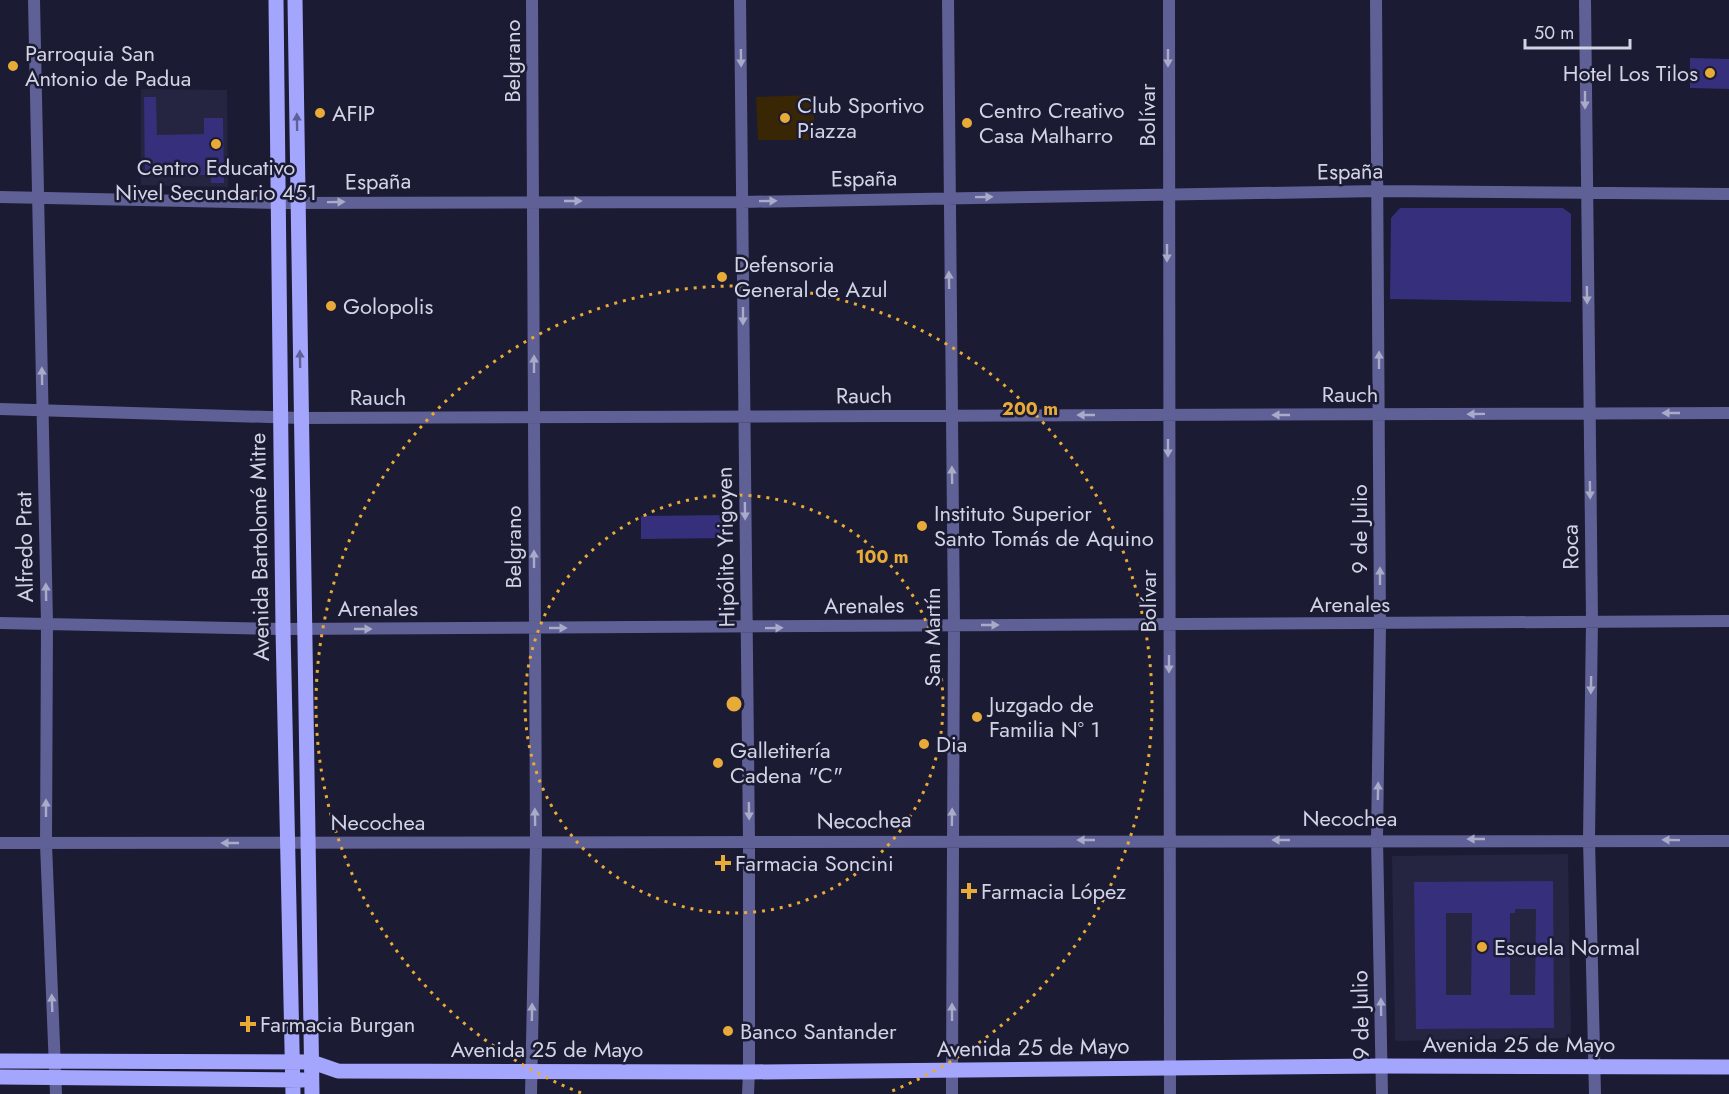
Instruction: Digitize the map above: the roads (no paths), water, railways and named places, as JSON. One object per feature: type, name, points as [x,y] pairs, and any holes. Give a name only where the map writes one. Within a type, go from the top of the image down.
[{"type":"main road","name":"Avenida Bartolomé Mitre","points":[[276,0],[283,629],[293,1087]]},
{"type":"main road","name":"Avenida Bartolomé Mitre","points":[[295,0],[311,1087]]},
{"type":"main road","name":"Avenida 25 de Mayo","points":[[0,1061],[312,1062],[338,1071],[749,1072],[1382,1066],[1729,1067]]},
{"type":"main road","name":"Avenida 25 de Mayo","points":[[0,1077],[311,1087],[338,1071]]},
{"type":"street","name":"Alfredo Prat","points":[[34,0],[46,623],[46,844],[56,1094]]},
{"type":"street","name":"Belgrano","points":[[531,1094],[536,842],[533,628],[532,0]]},
{"type":"street","name":"Hipólito Yrigoyen","points":[[740,0],[749,843],[748,1094]]},
{"type":"street","name":"San Martín","points":[[948,0],[948,197],[954,625],[952,1094]]},
{"type":"street","name":"Bolívar","points":[[1169,0],[1167,195],[1170,1094]]},
{"type":"street","name":"9 de Julio","points":[[1376,0],[1380,625],[1377,839],[1382,1094]]},
{"type":"street","name":"Roca","points":[[1585,0],[1592,620],[1589,839],[1595,1094]]},
{"type":"street","name":"España","points":[[0,197],[298,203],[533,200],[742,202],[1379,191],[1729,194]]},
{"type":"street","name":"Rauch","points":[[0,409],[280,418],[1729,413]]},
{"type":"street","name":"Arenales","points":[[0,623],[304,629],[1380,625],[1592,620],[1729,621]]},
{"type":"street","name":"Necochea","points":[[0,843],[749,843],[1377,839],[1729,841]]},
{"type":"place","name":"Parroquia San Antonio de Padua","points":[[13,66]]},
{"type":"place","name":"Hotel Los Tilos","points":[[1710,73]]},
{"type":"place","name":"AFIP","points":[[320,113]]},
{"type":"place","name":"Club Sportivo Piazza","points":[[785,118]]},
{"type":"place","name":"Centro Creativo Casa Malharro","points":[[967,123]]},
{"type":"place","name":"Centro Educativo Nivel Secundario 451","points":[[216,144]]},
{"type":"place","name":"Defensoria General de Azul","points":[[722,277]]},
{"type":"place","name":"Golopolis","points":[[331,306]]},
{"type":"place","name":"Instituto Superior Santo Tomás de Aquino","points":[[922,526]]},
{"type":"place","name":"Juzgado de Familia N° 1","points":[[977,717]]},
{"type":"place","name":"Dia","points":[[924,744]]},
{"type":"place","name":"Galletitería Cadena \"C\"","points":[[718,763]]},
{"type":"place","name":"Farmacia Soncini","points":[[723,863]]},
{"type":"place","name":"Farmacia López","points":[[969,891]]},
{"type":"place","name":"Escuela Normal","points":[[1482,947]]},
{"type":"place","name":"Farmacia Burgan","points":[[248,1024]]},
{"type":"place","name":"Banco Santander","points":[[728,1031]]}]
